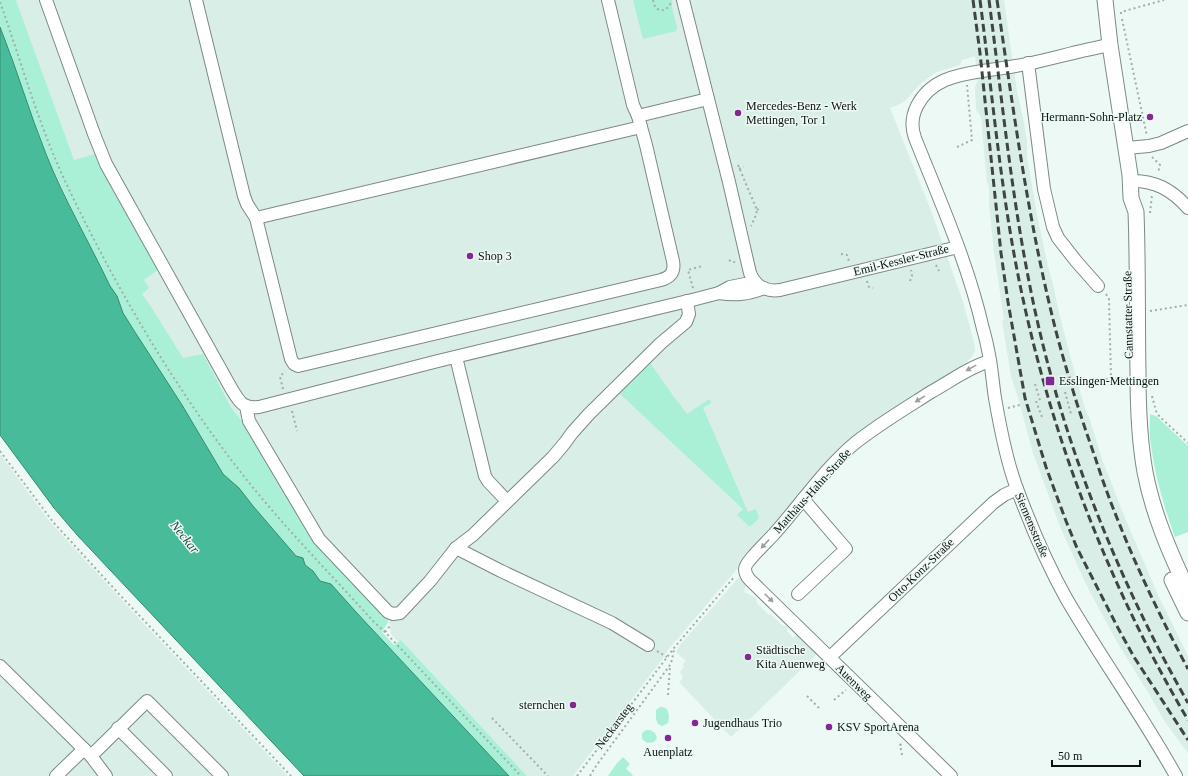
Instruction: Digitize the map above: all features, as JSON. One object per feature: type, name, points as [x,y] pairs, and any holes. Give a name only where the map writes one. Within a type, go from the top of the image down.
[{"type":"main road","name":"Cannstatter Straße","points":[[1105,0],[1110,45],[1126,148],[1131,198],[1136,214],[1138,378],[1142,456],[1154,511],[1183,583],[1188,613]]},
{"type":"main road","name":"Cannstatter Straße","points":[[1131,198],[1126,214],[1130,434],[1134,465],[1139,492],[1153,536],[1183,583]]},
{"type":"street","points":[[46,0],[106,164],[231,388],[240,402],[246,406],[249,421],[319,539],[388,612],[394,614],[400,613],[430,581],[456,548],[473,535],[553,457],[572,433],[622,381],[661,343],[686,322],[691,300]]},
{"type":"street","points":[[196,0],[244,196],[256,218],[291,359],[296,366],[661,280],[672,274],[673,261],[608,0]]},
{"type":"street","points":[[677,0],[708,99],[731,188],[750,273],[760,285]]},
{"type":"street","name":"Emil-Kessler-Straße","points":[[246,406],[252,408],[259,407],[719,293],[730,287],[760,285],[770,290],[780,290],[958,247],[915,138],[912,124],[918,105],[929,90],[944,80],[954,76],[1028,63],[1110,45]]},
{"type":"street","points":[[1028,63],[1044,189],[1053,227],[1056,234],[1072,256],[1098,286]]},
{"type":"street","points":[[256,218],[639,122],[708,99]]},
{"type":"street","points":[[1126,148],[1148,146],[1188,131]]},
{"type":"street","points":[[1130,181],[1146,181],[1155,184],[1173,193],[1188,208]]},
{"type":"street","name":"Siemensstraße","points":[[958,247],[977,306],[990,361],[1000,424],[1017,489],[1044,554],[1066,596],[1093,642],[1159,745],[1176,776]]},
{"type":"street","points":[[456,357],[485,476],[507,501]]},
{"type":"street","name":"Matthäus-Hahn-Straße","points":[[745,569],[748,562],[774,534],[832,465],[864,436],[973,367],[990,361]]},
{"type":"street","name":"Otto-Konz-Straße","points":[[830,657],[993,503],[1004,494],[1017,489]]},
{"type":"street","points":[[798,594],[846,549],[803,499]]},
{"type":"street","points":[[456,548],[501,571],[612,623],[648,645]]},
{"type":"street","name":"Auenweg","points":[[745,569],[746,575],[750,580],[951,776]]},
{"type":"street","points":[[0,666],[87,752],[106,776]]},
{"type":"street","points":[[56,776],[118,728],[147,701],[222,776]]},
{"type":"street","points":[[118,728],[166,776]]},
{"type":"path","points":[[653,0],[655,7],[664,10],[677,0]]},
{"type":"path","points":[[1155,184],[1160,165],[1151,156],[1148,146],[1120,12],[1164,0]]},
{"type":"path","points":[[0,2],[42,126],[65,181],[128,302],[187,398],[239,469],[287,526],[373,620],[521,776]]},
{"type":"path","points":[[957,147],[972,140],[966,74]]},
{"type":"path","points":[[737,164],[757,210],[749,229]]},
{"type":"path","points":[[739,169],[744,167]]},
{"type":"path","points":[[757,210],[761,207]]},
{"type":"path","points":[[691,300],[688,270],[702,266]]},
{"type":"path","points":[[1098,286],[1109,299],[1111,378]]},
{"type":"path","points":[[1151,311],[1188,305]]},
{"type":"path","points":[[1101,381],[1111,378],[1129,378]]},
{"type":"path","points":[[1035,384],[1040,400]]},
{"type":"path","points":[[1065,392],[1071,414]]},
{"type":"path","points":[[1152,393],[1158,414],[1188,443]]},
{"type":"path","points":[[1036,401],[1042,418]]},
{"type":"path","points":[[1008,408],[1020,405]]},
{"type":"path","points":[[0,451],[53,522],[291,776]]},
{"type":"path","points":[[577,776],[674,648],[735,576],[745,569]]},
{"type":"path","points":[[668,695],[670,665],[674,648]]},
{"type":"path","name":"Neckarsteg","points":[[590,776],[670,665]]},
{"type":"path","points":[[834,700],[842,694]]},
{"type":"path","points":[[807,696],[819,708]]},
{"type":"path","points":[[492,718],[548,776]]},
{"type":"shaded area","points":[[0,0],[16,0],[74,160],[95,154],[105,176],[158,270],[144,280],[149,288],[142,294],[183,358],[203,354],[232,409],[248,428],[346,573],[388,619],[388,622],[382,632],[394,645],[401,640],[527,776],[509,776],[331,584],[320,581],[313,571],[305,565],[304,559],[296,556],[239,488],[223,474],[182,405],[123,313],[117,296],[110,286],[75,216],[47,156],[31,117],[11,54],[0,27]]},
{"type":"shaded area","points":[[16,0],[1004,0],[1017,91],[1027,141],[1027,157],[1038,220],[1059,313],[1074,370],[1102,459],[1127,523],[1159,597],[1188,656],[1188,753],[1165,722],[1117,642],[1084,580],[1061,529],[1033,453],[1011,376],[1002,321],[1004,319],[994,252],[989,204],[989,187],[987,182],[981,117],[976,110],[975,87],[978,79],[975,56],[962,60],[960,65],[937,72],[920,84],[906,100],[890,108],[932,213],[963,302],[974,342],[975,351],[972,357],[947,375],[947,377],[921,394],[788,509],[667,651],[573,776],[527,776],[401,640],[398,642],[391,634],[389,620],[346,573],[248,428],[232,409],[203,355],[183,359],[142,294],[144,280],[158,270],[105,176],[95,155],[74,161]]},
{"type":"shaded area","points":[[633,0],[672,0],[672,8],[677,27],[676,31],[643,39]]},
{"type":"shaded area","points":[[648,360],[687,414],[710,400],[711,403],[703,408],[748,512],[756,509],[759,518],[751,526],[749,526],[737,515],[743,509],[618,392]]},
{"type":"shaded area","points":[[1150,414],[1156,416],[1188,446],[1188,532],[1175,537],[1157,480],[1150,437]]},
{"type":"shaded area","points":[[0,454],[50,522],[288,776],[0,776]]},
{"type":"shaded area","name":"Städtische Kita Auenweg","points":[[740,578],[746,583],[744,592],[756,598],[757,603],[769,615],[770,614],[782,625],[788,627],[787,631],[793,638],[797,634],[817,654],[731,737],[679,682],[683,678],[680,672],[684,667],[682,665],[686,661],[676,652],[680,645],[737,579]]},
{"type":"shaded area","points":[[660,707],[665,708],[669,715],[668,723],[662,726],[658,724],[656,719],[656,710]]},
{"type":"shaded area","points":[[646,730],[650,730],[655,733],[657,738],[654,742],[647,743],[642,739],[642,733]]},
{"type":"shaded area","points":[[623,757],[630,764],[626,769],[633,776],[608,776],[617,763]]},
{"type":"water","name":"Neckar","points":[[0,27],[53,171],[110,286],[117,296],[123,313],[182,405],[223,474],[239,488],[296,556],[303,558],[305,565],[313,571],[320,581],[331,584],[509,776],[304,776],[78,536],[54,508],[0,435]]},
{"type":"railway","points":[[973,0],[1001,253],[1025,398],[1046,467],[1077,548],[1134,657],[1188,740]]},
{"type":"railway","points":[[980,0],[1006,207],[1018,275],[1046,391],[1084,505],[1107,560],[1132,615],[1188,720]]},
{"type":"railway","points":[[989,0],[1021,238],[1039,328],[1053,384],[1070,439],[1111,548],[1160,652],[1188,703]]},
{"type":"railway","points":[[997,0],[1030,213],[1062,354],[1103,482],[1116,515],[1152,597],[1188,669]]},
{"type":"place","name":"Mercedes-Benz - Werk Mettingen, Tor 1","points":[[738,113]]},
{"type":"place","name":"Hermann-Sohn-Platz","points":[[1150,117]]},
{"type":"place","name":"Shop 3","points":[[470,256]]},
{"type":"place","name":"Esslingen-Mettingen","points":[[1050,381]]},
{"type":"place","name":"Städtische Kita Auenweg","points":[[748,657]]},
{"type":"place","name":"sternchen","points":[[573,705]]},
{"type":"place","name":"Jugendhaus Trio","points":[[695,723]]},
{"type":"place","name":"KSV SportArena","points":[[829,727]]},
{"type":"place","name":"Auenplatz","points":[[668,738]]}]
